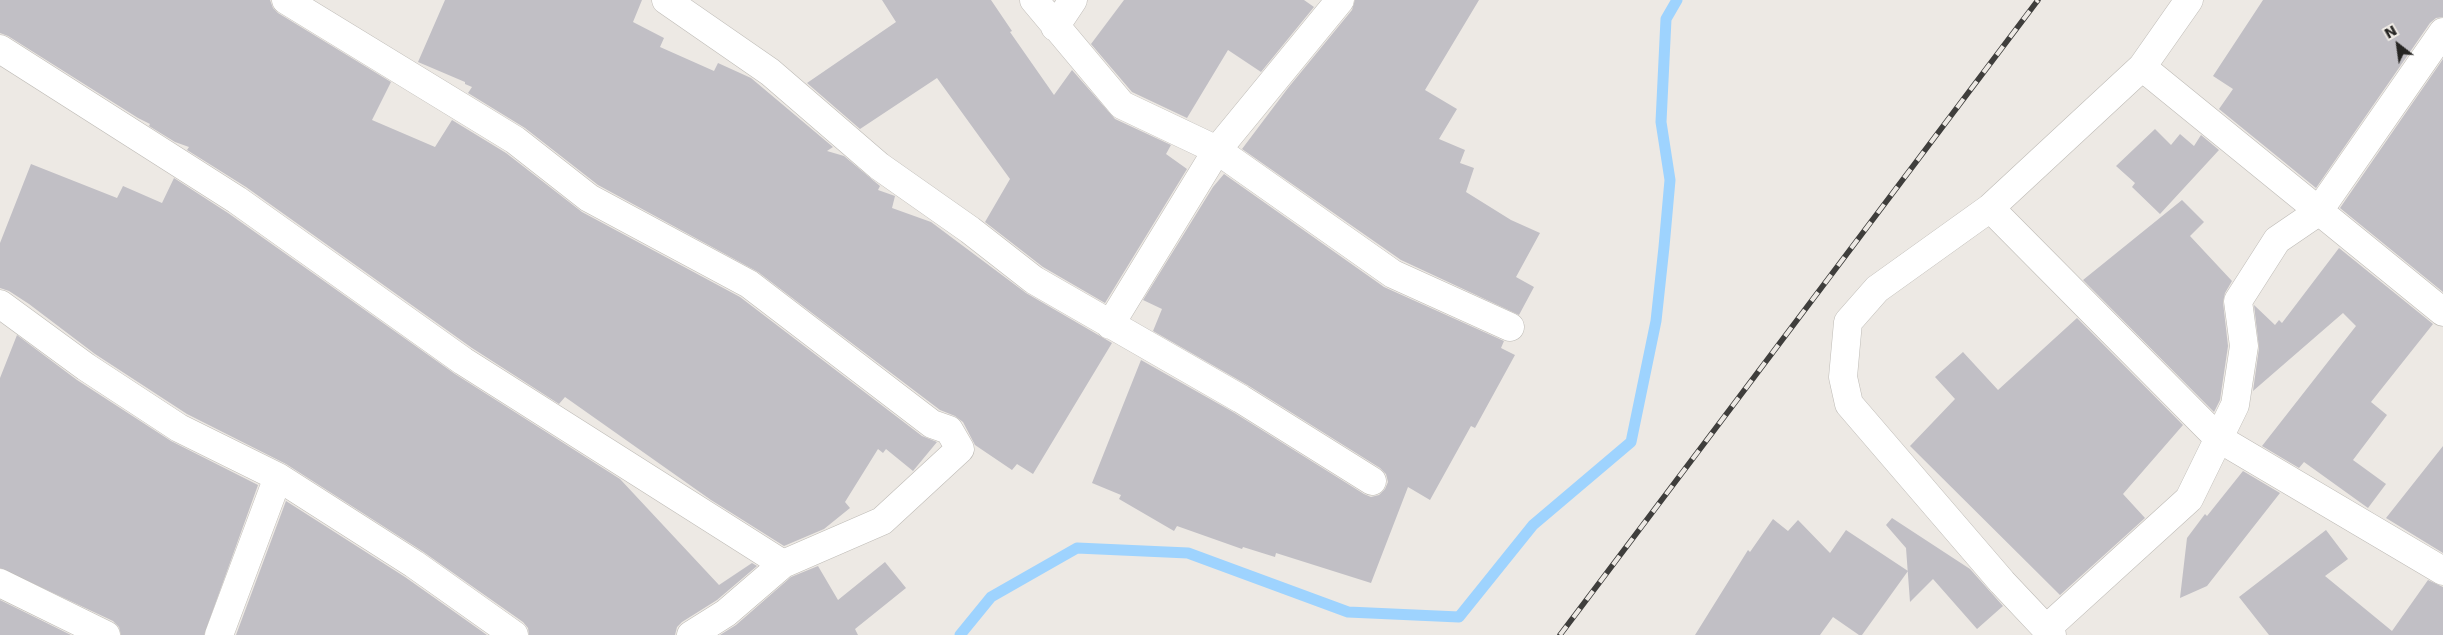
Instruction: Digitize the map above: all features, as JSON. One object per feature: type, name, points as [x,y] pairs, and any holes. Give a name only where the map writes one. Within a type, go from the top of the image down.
[{"type":"street","points":[[286,0],[515,140],[589,198],[749,284],[932,424],[949,430],[960,449],[882,521],[782,564],[726,613],[691,635]]},
{"type":"street","points":[[1034,0],[1122,106],[1217,150],[1393,274],[1510,327]]},
{"type":"street","points":[[1055,27],[1073,0]]},
{"type":"street","points":[[1110,325],[1217,150],[1340,0]]},
{"type":"street","points":[[2189,0],[2142,67],[1990,208],[1876,289],[1848,322],[1843,377],[1849,404],[2002,582],[2049,632],[2188,499],[2236,405],[2244,346],[2238,301],[2277,240],[2318,212],[2443,32]]},
{"type":"street","points":[[680,4],[770,72],[879,166],[970,230],[1034,280],[1241,399],[1372,481]]},
{"type":"street","points":[[0,49],[236,200],[463,362],[782,564]]},
{"type":"street","points":[[2142,67],[2443,312]]},
{"type":"street","points":[[1990,208],[2218,438],[2443,570]]},
{"type":"street","points":[[0,304],[86,367],[179,428],[278,477],[414,564],[514,635]]},
{"type":"street","points":[[219,635],[278,477]]},
{"type":"street","points":[[0,582],[106,635]]},
{"type":"building","points":[[0,0],[270,0],[273,8],[278,13],[391,82],[372,120],[435,147],[452,120],[506,153],[582,212],[740,297],[922,436],[937,442],[913,471],[886,449],[883,453],[878,449],[845,502],[850,508],[824,529],[784,546],[711,500],[565,397],[559,404],[472,348],[246,187],[187,150],[189,147],[175,142],[149,126],[150,124],[8,36],[0,33]]},
{"type":"building","points":[[445,0],[642,0],[633,22],[664,38],[660,47],[714,71],[718,63],[751,78],[833,147],[827,151],[844,156],[880,186],[878,190],[895,196],[892,208],[931,222],[1026,293],[1112,343],[1033,474],[1017,464],[1012,470],[975,445],[963,422],[955,416],[940,410],[758,272],[598,185],[525,128],[468,93],[472,87],[465,84],[465,82],[418,62]]},
{"type":"building","points":[[882,0],[991,0],[1012,31],[1010,32],[1054,95],[1072,70],[1115,119],[1171,145],[1166,154],[1187,169],[1105,303],[1043,267],[985,222],[1010,179],[937,78],[860,129],[807,83],[896,22]]},
{"type":"building","points":[[1124,0],[1304,0],[1314,7],[1261,72],[1228,50],[1187,118],[1132,92],[1091,44]]},
{"type":"building","points":[[1355,0],[1479,0],[1425,90],[1457,109],[1439,139],[1465,150],[1460,163],[1474,168],[1466,192],[1511,220],[1540,233],[1516,277],[1534,287],[1519,315],[1401,260],[1242,149],[1288,88],[1352,10]]},
{"type":"building","points":[[2263,0],[2443,0],[2443,17],[2436,18],[2430,23],[2316,188],[2219,109],[2233,89],[2213,76]]},
{"type":"building","points":[[2443,59],[2443,292],[2340,208]]},
{"type":"building","points":[[2155,129],[2171,145],[2180,134],[2194,146],[2201,135],[2219,150],[2160,214],[2132,187],[2135,183],[2116,166]]},
{"type":"building","points":[[31,164],[117,198],[123,186],[162,203],[174,178],[228,213],[455,374],[620,479],[719,585],[752,563],[757,566],[717,600],[682,622],[677,627],[675,635],[529,635],[528,628],[523,622],[422,551],[286,464],[187,414],[95,354],[29,304],[9,291],[0,288],[0,243]]},
{"type":"building","points":[[1224,174],[1384,287],[1504,341],[1501,348],[1515,355],[1475,428],[1471,426],[1430,500],[1408,487],[1371,583],[1276,553],[1275,557],[1243,547],[1242,549],[1177,526],[1174,531],[1119,499],[1121,495],[1092,483],[1141,360],[1233,412],[1364,494],[1371,497],[1379,495],[1385,489],[1388,482],[1386,474],[1380,468],[1249,386],[1153,331],[1162,309],[1143,300],[1213,187]]},
{"type":"building","points":[[2182,200],[2204,222],[2190,236],[2232,281],[2225,293],[2223,302],[2228,346],[2220,400],[2214,412],[2083,280]]},
{"type":"building","points":[[2339,248],[2433,324],[2371,402],[2387,415],[2353,460],[2386,484],[2368,508],[2304,462],[2299,468],[2262,446],[2356,326],[2343,313],[2253,391],[2259,348],[2254,305],[2275,325],[2279,320],[2282,323]]},
{"type":"building","points":[[2077,318],[2183,425],[2123,494],[2145,518],[2060,595],[1910,446],[1955,399],[1935,377],[1963,352],[1998,390]]},
{"type":"building","points":[[17,335],[77,380],[171,441],[258,485],[204,635],[121,635],[119,627],[113,621],[0,568],[0,378]]},
{"type":"building","points":[[2443,446],[2443,553],[2386,518]]},
{"type":"building","points":[[2243,471],[2280,493],[2207,586],[2180,598],[2187,538],[2205,514],[2207,516]]},
{"type":"building","points":[[286,501],[405,577],[487,635],[236,635]]},
{"type":"building","points":[[1892,518],[1970,569],[2003,606],[1977,629],[1933,579],[1910,602],[1906,548],[1886,525]]},
{"type":"building","points":[[1773,519],[1788,531],[1798,520],[1830,553],[1846,530],[1908,571],[1862,635],[1859,635],[1833,617],[1820,635],[1695,635],[1748,550],[1750,552]]},
{"type":"building","points":[[2326,530],[2348,559],[2325,576],[2392,631],[2428,580],[2443,587],[2443,635],[2269,635],[2239,597]]},
{"type":"building","points":[[885,562],[906,588],[855,629],[858,635],[720,635],[736,625],[791,577],[818,566],[838,600]]},
{"type":"building","points":[[0,600],[71,635],[0,635]]},
{"type":"waterway","points":[[960,635],[991,597],[1077,548],[1188,553],[1348,612],[1459,617],[1533,525],[1631,442],[1656,321],[1664,247],[1670,180],[1661,122],[1666,19],[1677,0]]},
{"type":"railway","points":[[1560,635],[2038,0]]}]
